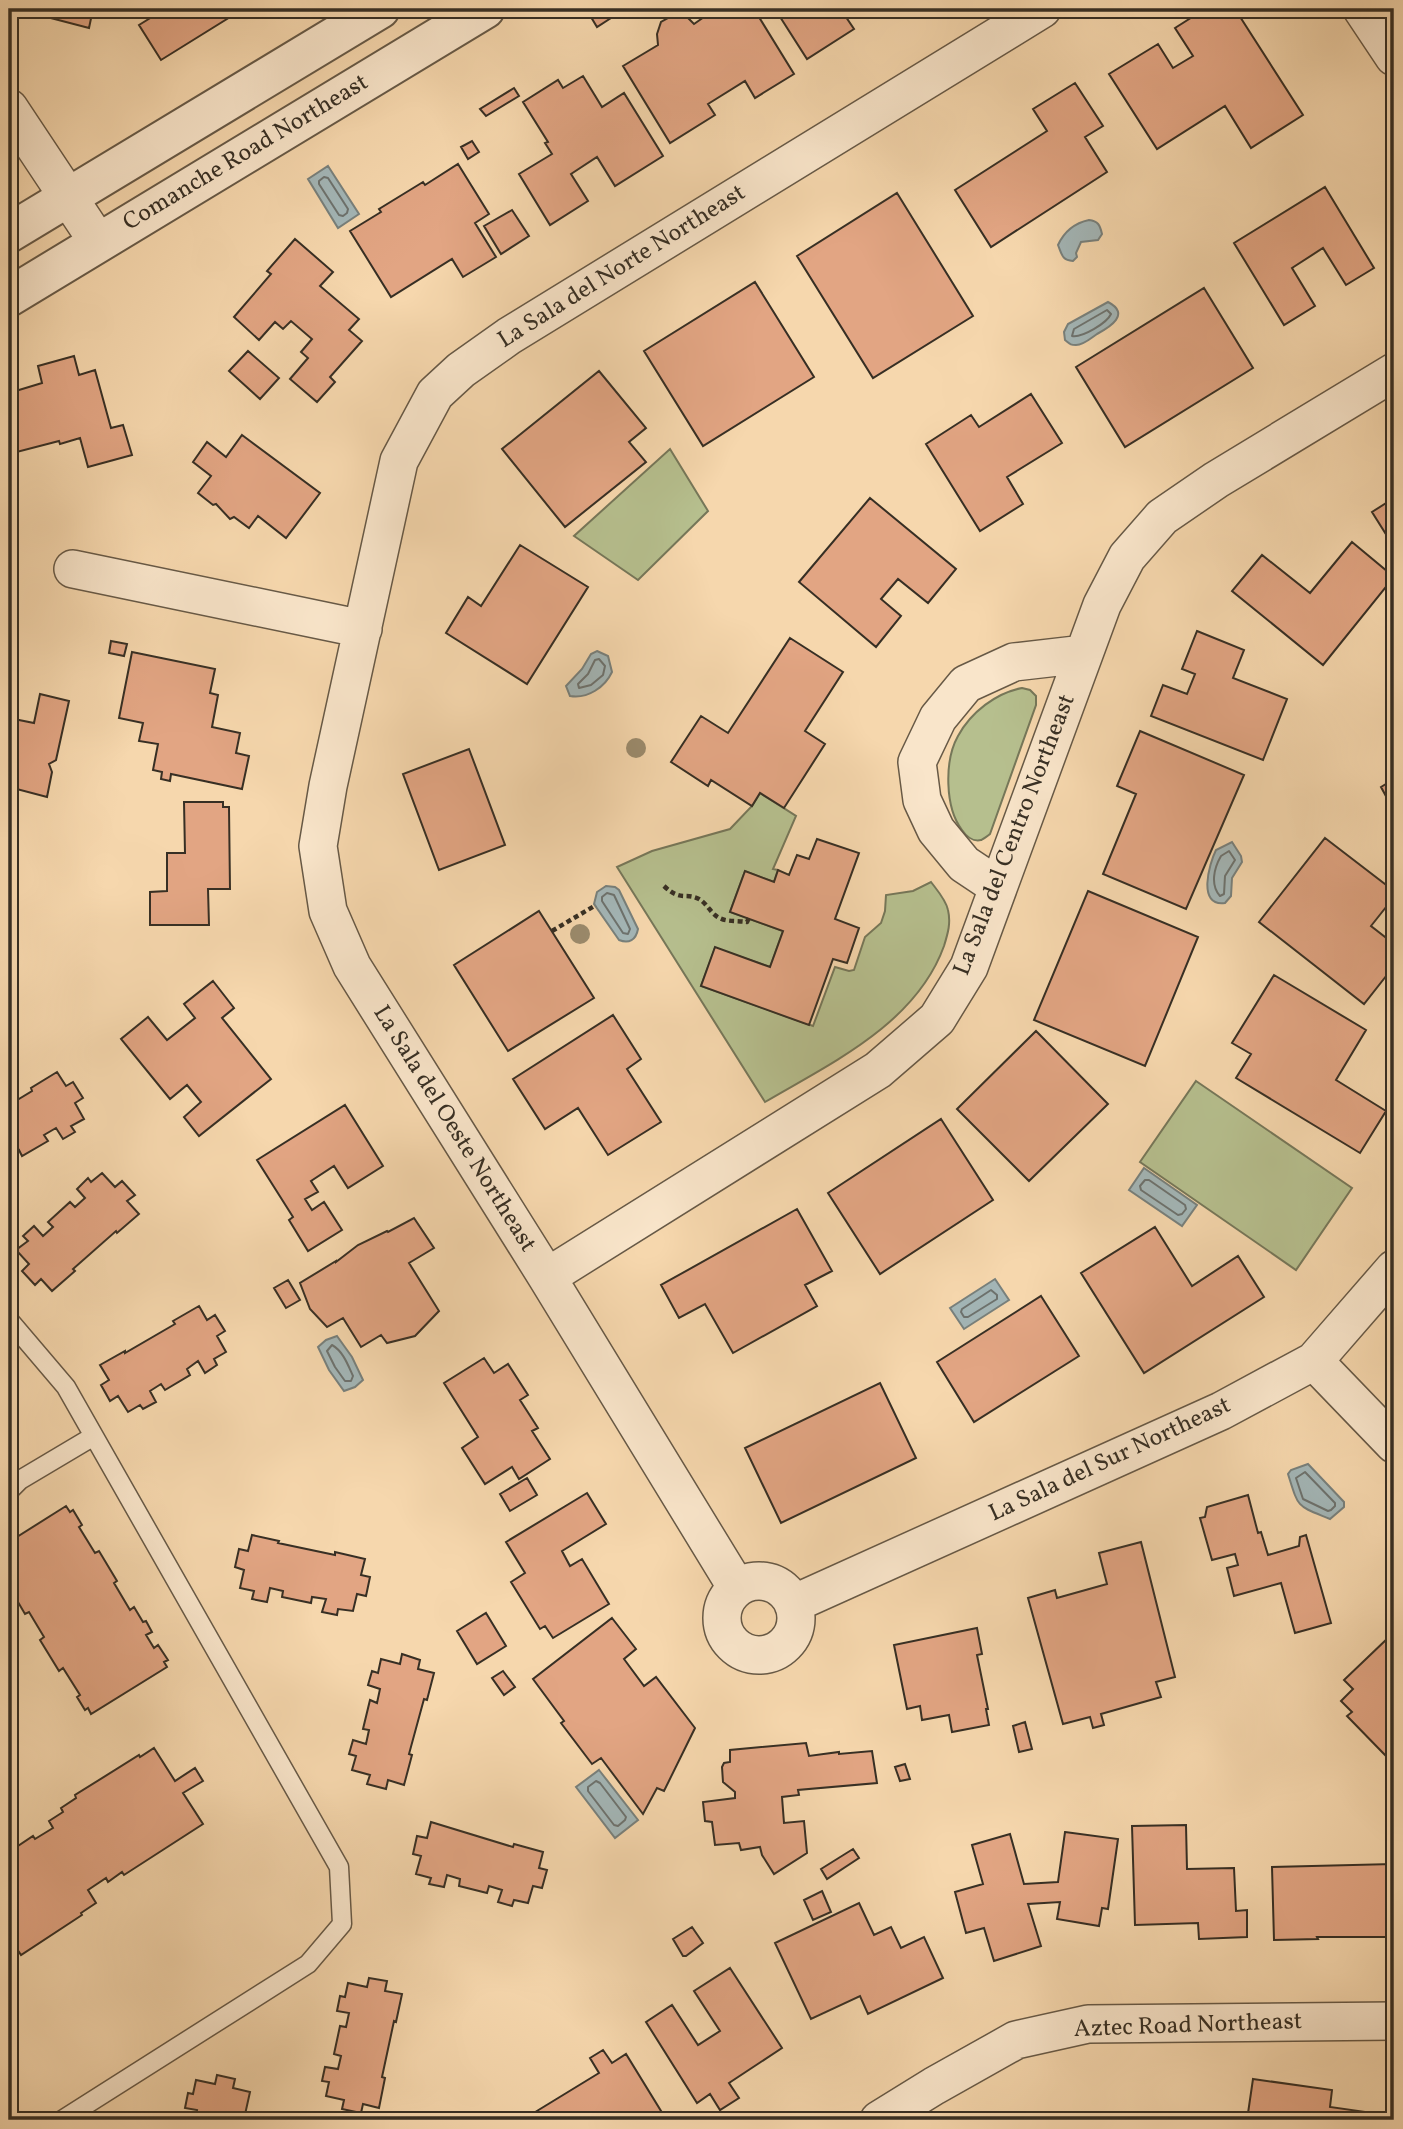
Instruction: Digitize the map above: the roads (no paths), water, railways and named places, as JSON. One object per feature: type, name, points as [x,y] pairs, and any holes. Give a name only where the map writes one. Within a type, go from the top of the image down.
[{"type":"street","points":[[9,233],[380,9]]},
{"type":"street","name":"Comanche Road Northeast","points":[[9,297],[485,9]]},
{"type":"street","points":[[1362,9],[1394,57]]},
{"type":"street","name":"La Sala del Norte Northeast","points":[[363,629],[399,461],[435,394],[461,370],[509,336],[1030,12]]},
{"type":"street","points":[[9,108],[98,242]]},
{"type":"street","name":"La Sala del Centro Northeast","points":[[547,1277],[878,1070],[937,1019],[969,967],[1101,605],[1127,557],[1163,517],[1216,480],[1394,372]]},
{"type":"street","points":[[73,569],[363,629]]},
{"type":"street","name":"La Sala del Oeste Northeast","points":[[363,629],[328,786],[318,846],[328,911],[352,966],[547,1277],[737,1588]]},
{"type":"street","points":[[997,886],[964,864],[936,830],[922,800],[917,762],[937,718],[966,684],[1014,662],[1084,654]]},
{"type":"street","name":"La Sala del Sur Northeast","points":[[793,1604],[1222,1411],[1314,1361],[1394,1269]]},
{"type":"street","points":[[1314,1361],[1394,1444]]},
{"type":"street","points":[[760,1581],[772,1583],[783,1590],[796,1611],[792,1636],[784,1645],[761,1655],[748,1654],[728,1639],[722,1617],[729,1596],[737,1588],[760,1581]]},
{"type":"street","name":"Aztec Road Northeast","points":[[879,2120],[934,2085],[1016,2040],[1088,2024],[1394,2021]]},
{"type":"lane","points":[[9,1320],[66,1387],[339,1867],[342,1924],[308,1964],[62,2120]]},
{"type":"lane","points":[[9,1492],[20,1480],[94,1436]]},
{"type":"water","points":[[328,166],[359,214],[338,228],[308,179]]},
{"type":"water","points":[[1089,220],[1098,224],[1102,234],[1098,240],[1081,242],[1077,257],[1073,261],[1067,259],[1058,245],[1060,240],[1075,226]]},
{"type":"water","points":[[1108,302],[1118,311],[1112,324],[1082,344],[1072,345],[1065,340],[1064,332],[1068,324]]},
{"type":"water","points":[[597,651],[608,656],[612,672],[609,677],[589,694],[570,696],[566,686],[582,669],[591,654]]},
{"type":"water","points":[[1232,842],[1242,862],[1232,878],[1231,896],[1225,903],[1216,902],[1208,892],[1208,874],[1216,850]]},
{"type":"water","points":[[606,886],[619,890],[638,929],[632,940],[619,940],[594,904],[597,892]]},
{"type":"water","points":[[1144,1168],[1197,1205],[1182,1226],[1129,1190]]},
{"type":"water","points":[[995,1279],[1009,1300],[964,1329],[950,1308]]},
{"type":"water","points":[[337,1336],[352,1357],[363,1380],[344,1391],[329,1370],[318,1347]]},
{"type":"water","points":[[1308,1464],[1344,1502],[1344,1507],[1330,1519],[1305,1508],[1294,1494],[1288,1474],[1291,1470]]},
{"type":"water","points":[[599,1770],[638,1820],[615,1838],[576,1787]]}]
